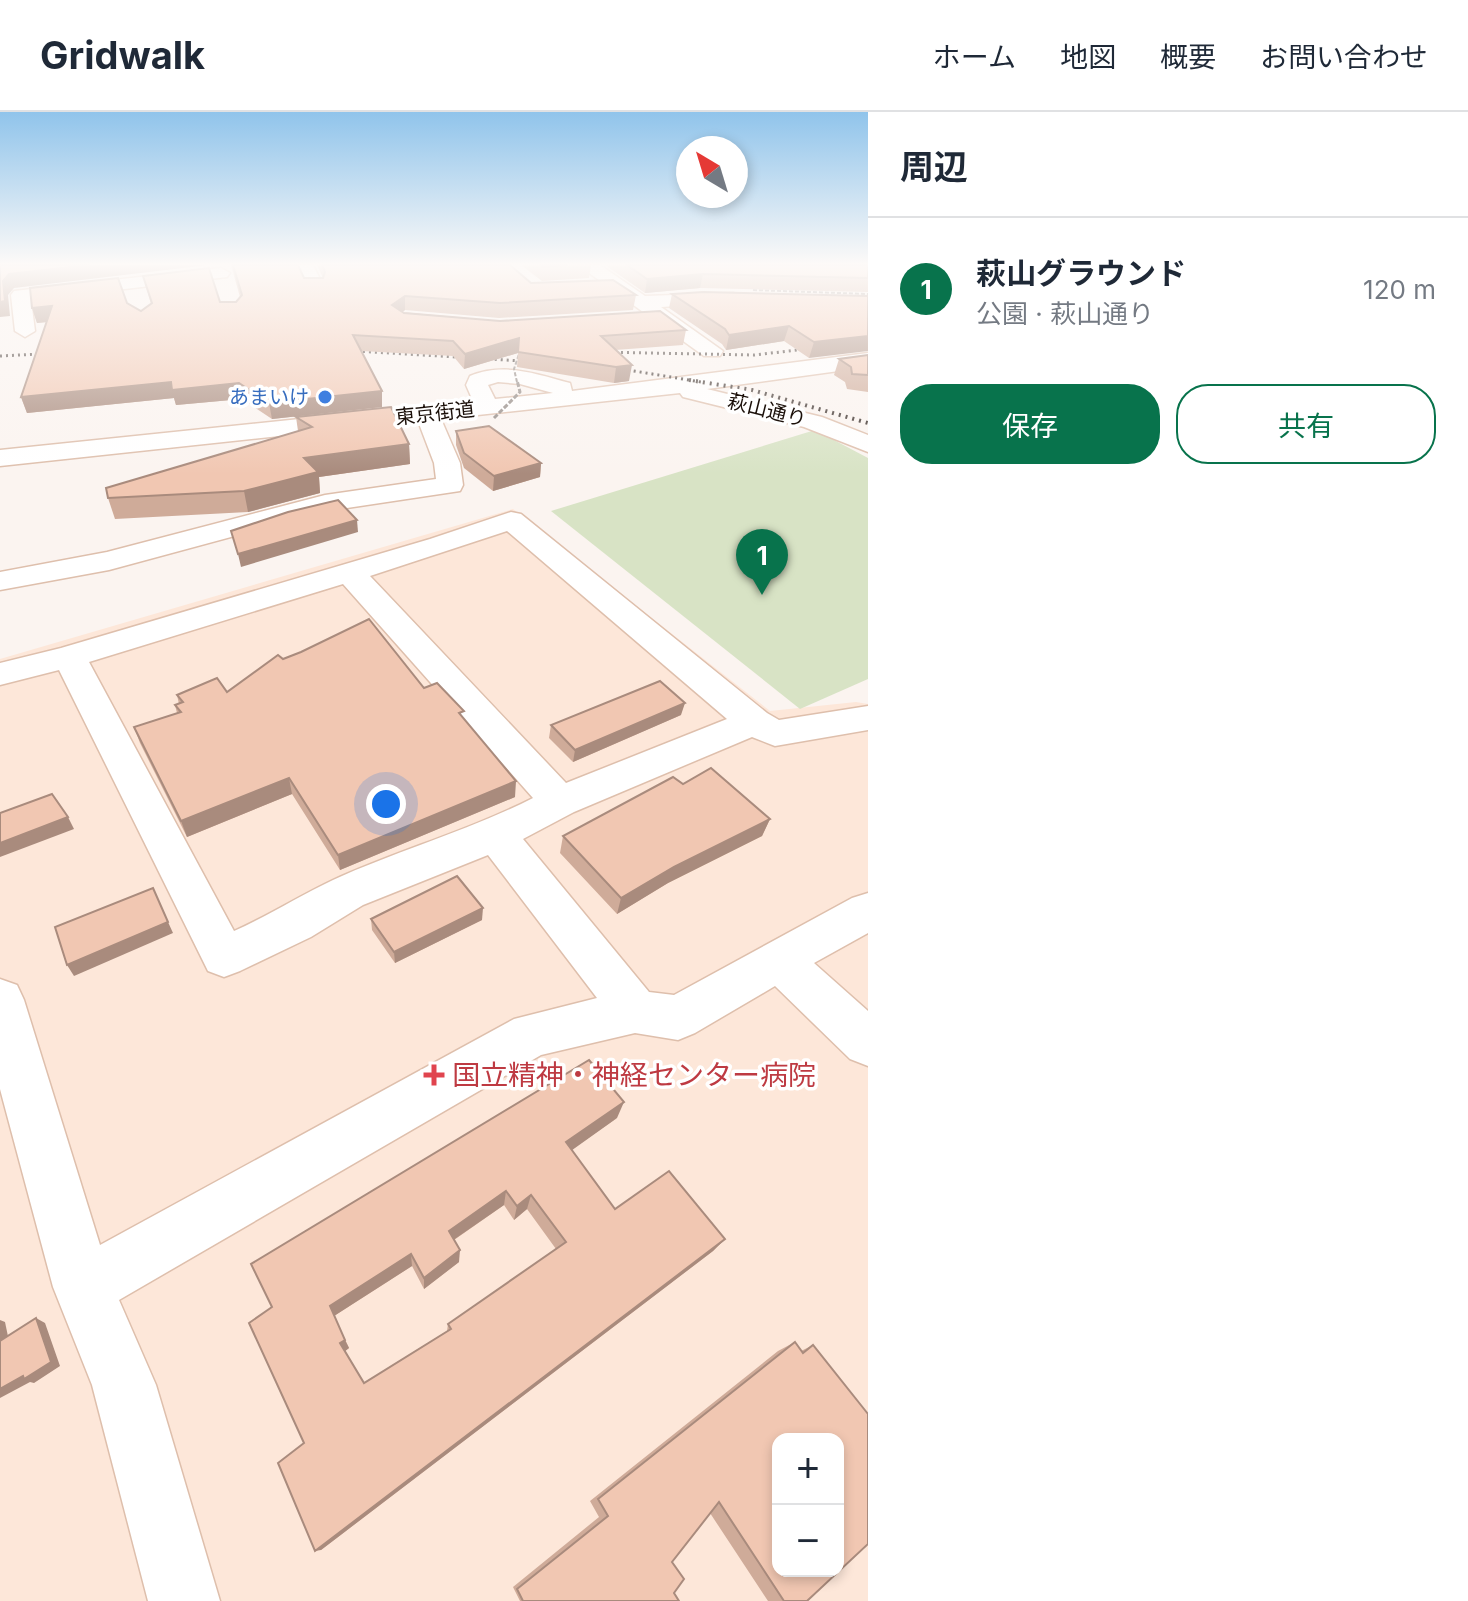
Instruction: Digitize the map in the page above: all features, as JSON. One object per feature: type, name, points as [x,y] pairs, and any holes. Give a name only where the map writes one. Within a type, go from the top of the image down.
[{"type":"street","points":[[687,334],[712,351]]},
{"type":"street","name":"東京街道","points":[[0,458],[427,414],[491,412],[868,360]]},
{"type":"street","name":"萩山通り","points":[[663,388],[772,410],[868,444]]},
{"type":"street","points":[[0,581],[109,561],[325,503],[450,485],[447,463],[427,414]]},
{"type":"street","points":[[0,674],[69,657],[511,520],[754,722],[775,733],[868,718]]},
{"type":"street","points":[[349,572],[560,802]]},
{"type":"street","points":[[69,657],[224,957],[295,924],[348,893],[496,835],[560,802],[754,722]]},
{"type":"street","points":[[496,835],[635,1011]]},
{"type":"street","points":[[83,1287],[531,1035],[635,1011],[678,1018],[868,911]]},
{"type":"street","points":[[779,960],[868,1043]]},
{"type":"street","points":[[0,1000],[83,1287],[124,1385],[184,1601]]},
{"type":"path","points":[[491,412],[520,392],[514,369],[523,342]]},
{"type":"shaded area","name":"国立精神・神経センター病院","points":[[513,509],[770,711],[856,702],[868,704],[868,1601],[0,1601],[0,659]]},
{"type":"green space","points":[[815,430],[868,458],[868,679],[800,709],[551,511]]},
{"type":"building","points":[[42,334],[622,334],[601,336],[632,365],[616,367],[518,352],[519,338],[465,354],[453,341],[353,335],[382,391],[269,403],[239,383],[172,390],[171,382],[21,397]]},
{"type":"building","points":[[802,334],[868,334],[868,336],[814,342]]},
{"type":"building","points":[[868,355],[868,375],[852,374],[851,367],[839,359]]},
{"type":"building","points":[[391,407],[409,444],[304,458],[318,472],[244,491],[108,498],[106,488],[312,427],[296,417]]},
{"type":"building","points":[[489,426],[541,463],[494,476],[464,453],[456,431]]},
{"type":"building","points":[[338,500],[357,520],[238,554],[231,531]]},
{"type":"building","points":[[369,619],[424,688],[437,683],[464,711],[459,713],[516,781],[338,855],[289,778],[181,821],[134,727],[181,712],[175,705],[183,702],[177,695],[217,678],[227,692],[278,655],[283,659],[301,652]]},
{"type":"building","points":[[660,681],[685,703],[575,750],[551,725]]},
{"type":"building","points":[[711,768],[770,819],[674,867],[621,898],[563,836],[673,777],[683,784]]},
{"type":"building","points":[[52,794],[68,817],[0,843],[0,813]]},
{"type":"building","points":[[457,876],[483,908],[394,952],[371,919]]},
{"type":"building","points":[[153,888],[168,922],[67,965],[55,927]]},
{"type":"building","points":[[589,1060],[624,1102],[566,1142],[615,1209],[669,1171],[725,1239],[315,1551],[278,1463],[304,1443],[249,1323],[272,1307],[251,1264]],"holes":[[[506,1191],[517,1206],[531,1195],[566,1242],[448,1324],[451,1329],[364,1383],[340,1343],[345,1340],[330,1306],[411,1254],[424,1278],[460,1250],[449,1231]]]},
{"type":"building","points":[[36,1318],[51,1362],[0,1389],[0,1341]]},
{"type":"building","points":[[795,1342],[803,1353],[813,1345],[868,1414],[868,1544],[844,1566],[844,1433],[772,1433],[772,1577],[833,1577],[807,1601],[784,1601],[719,1502],[672,1562],[684,1579],[674,1593],[679,1601],[523,1601],[517,1589],[608,1516],[598,1499]]},
{"type":"railway","points":[[597,352],[754,355],[868,342]]},
{"type":"railway","points":[[339,350],[539,362]]},
{"type":"railway","points":[[0,356],[59,353]]},
{"type":"railway","points":[[610,367],[701,382]]},
{"type":"railway","points":[[689,380],[752,390],[868,423]]},
{"type":"place","name":"あまいけ","points":[[325,397]]},
{"type":"place","name":"萩山グラウンド","points":[[762,595]]},
{"type":"place","name":"国立精神・神経センター病院","points":[[434,1075]]}]
